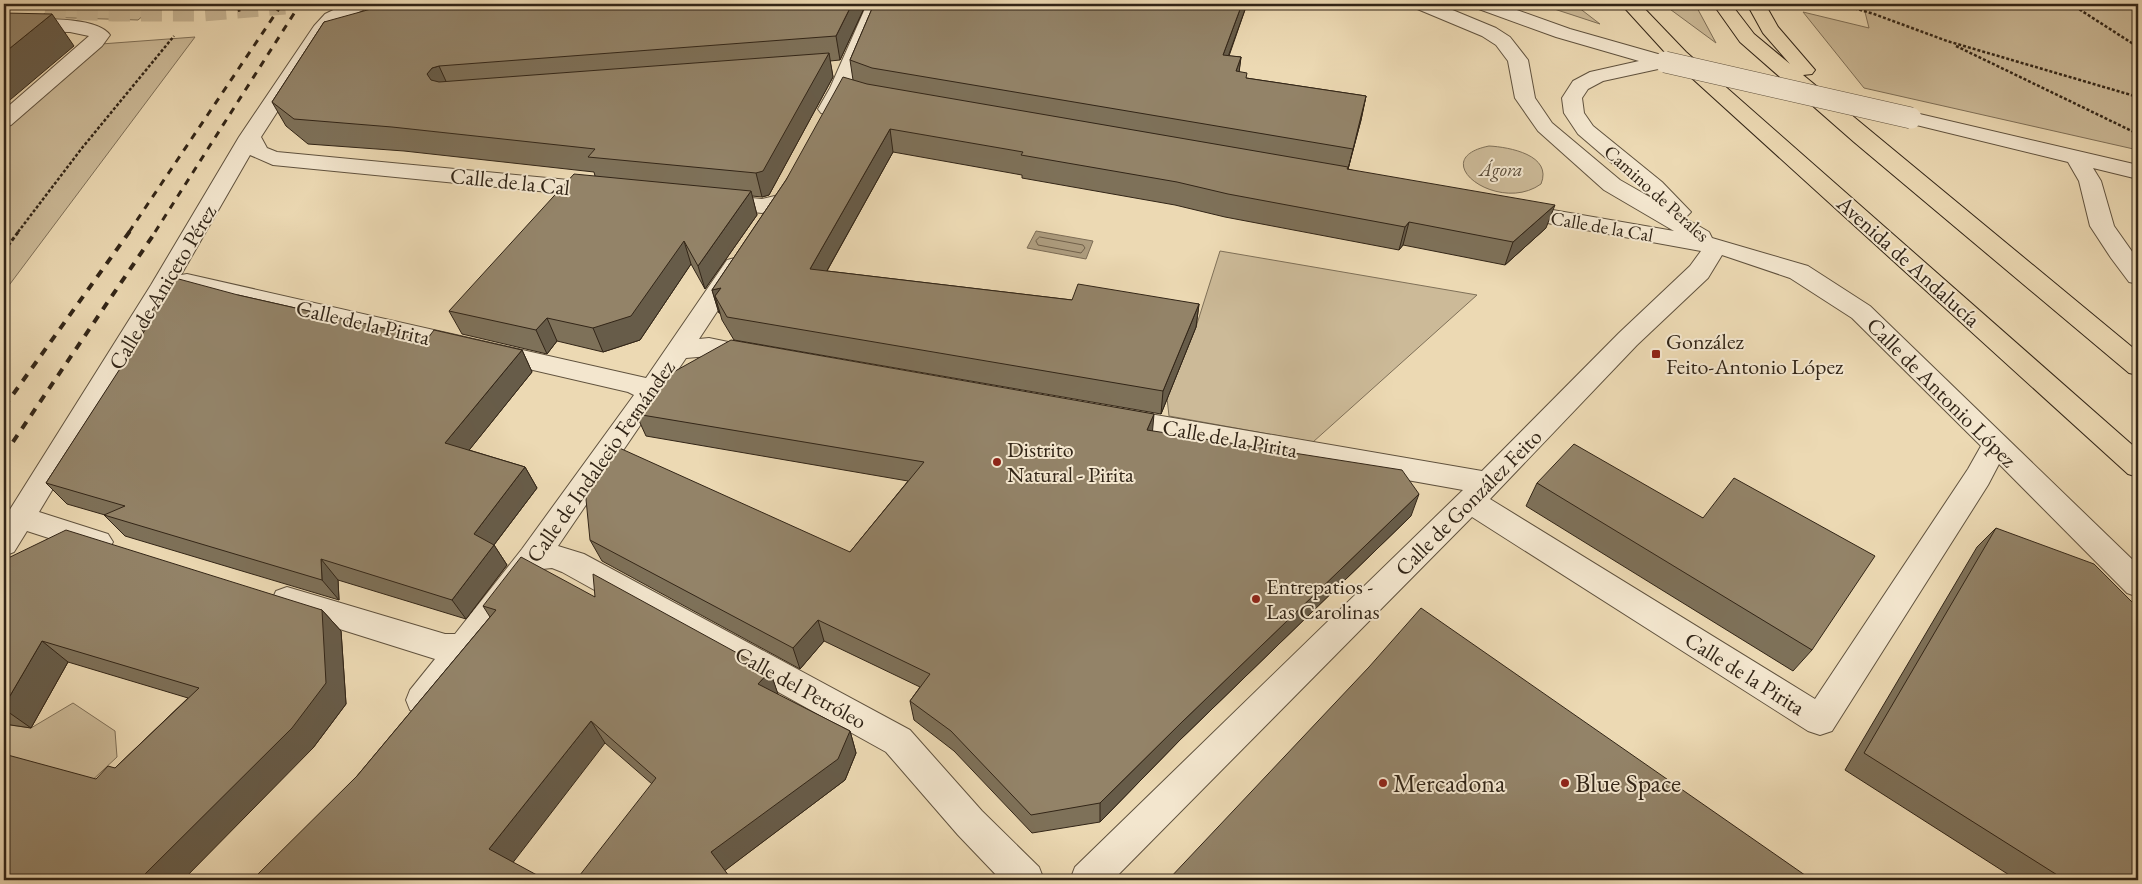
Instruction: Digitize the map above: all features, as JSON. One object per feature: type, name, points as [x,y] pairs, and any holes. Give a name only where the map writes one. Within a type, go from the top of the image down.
[{"type":"highway","points":[[1608,4],[1672,59]]},
{"type":"highway","points":[[1630,4],[1672,59]]},
{"type":"highway","points":[[1722,4],[1747,38],[1862,137],[2138,366]]},
{"type":"highway","points":[[1756,4],[1770,29],[1862,137]]},
{"type":"highway","name":"Avenida de Andalucía","points":[[1672,59],[2138,466]]},
{"type":"street","name":"Calle de Aniceto Pérez","points":[[4,544],[162,286],[250,137],[320,30],[332,18],[360,4]]},
{"type":"street","points":[[816,132],[843,80],[876,4]]},
{"type":"street","name":"Camino de Perales","points":[[1422,4],[1489,32],[1503,41],[1518,60],[1525,98],[1545,127],[1612,184],[1716,246]]},
{"type":"street","name":"Camino de Perales","points":[[1483,4],[1563,33],[2138,172]]},
{"type":"street","points":[[4,25],[79,26],[96,30],[100,36],[4,121]]},
{"type":"street","name":"Camino de Perales","points":[[1672,59],[1598,76],[1580,85],[1572,98],[1574,114],[1586,130],[1654,187],[1716,246]]},
{"type":"street","name":"Calle de la Cal","points":[[250,137],[259,152],[273,158],[625,193]]},
{"type":"street","points":[[2076,157],[2090,181],[2102,226],[2119,253],[2138,276]]},
{"type":"street","name":"Calle de Indalecio Fernández","points":[[403,723],[465,647],[533,558],[650,392],[779,202],[793,176]]},
{"type":"street","points":[[693,200],[762,206],[779,202]]},
{"type":"street","name":"Calle de la Cal","points":[[1492,207],[1716,246]]},
{"type":"street","name":"Calle de Antonio López","points":[[1716,246],[1800,272],[1861,312],[2138,584]]},
{"type":"street","name":"Calle de González Feito","points":[[1088,880],[1479,492],[1628,339],[1698,272],[1716,246]]},
{"type":"street","name":"Calle de la Pirita","points":[[162,286],[187,282],[635,384],[650,392]]},
{"type":"street","points":[[678,350],[709,348],[777,359]]},
{"type":"street","name":"Calle de la Pirita","points":[[1089,414],[1479,492],[1820,720],[1978,477],[1995,445]]},
{"type":"street","points":[[21,518],[120,549]]},
{"type":"street","name":"Calle del Petróleo","points":[[533,558],[552,556],[573,562],[898,741],[970,823],[1026,880]]},
{"type":"street","points":[[262,592],[445,648],[465,647]]},
{"type":"path","points":[[237,4],[240,13]]},
{"type":"path","points":[[1840,4],[1874,14],[1947,42],[2138,134]]},
{"type":"path","points":[[2071,4],[2138,47]]},
{"type":"path","points":[[4,251],[82,148],[174,36]]},
{"type":"path","points":[[1947,42],[2138,97]]},
{"type":"green space","points":[[57,4],[157,4],[138,20],[40,17]]},
{"type":"green space","points":[[1539,4],[1574,4],[1600,24]]},
{"type":"green space","points":[[1663,4],[1695,4],[1716,43]]},
{"type":"green space","points":[[1863,4],[2138,4],[2138,150],[1864,88],[1803,12],[1869,28]]},
{"type":"green space","points":[[195,37],[4,292],[4,131],[101,44]]},
{"type":"green space","name":"Ágora","points":[[1489,146],[1507,148],[1527,154],[1535,159],[1541,166],[1543,174],[1541,184],[1524,192],[1506,193],[1489,189],[1475,182],[1466,172],[1464,162],[1471,153]]},
{"type":"green space","points":[[1220,251],[1477,295],[1313,442],[1169,416],[1167,398],[1196,327]]},
{"type":"green space","points":[[73,703],[115,731],[117,757],[85,787],[4,809],[4,724],[31,728]]},
{"type":"water","points":[[1036,231],[1093,241],[1086,259],[1027,248]]},
{"type":"building","points":[[389,4],[852,4],[836,36],[439,66],[432,68],[427,74],[431,80],[439,82],[829,53],[763,171],[756,173],[588,157],[595,149],[392,127],[294,119],[272,102],[324,22]]},
{"type":"building","points":[[874,4],[1242,4],[1223,55],[1241,57],[1236,71],[1247,73],[1246,78],[1366,96],[1353,149],[872,68],[850,60]]},
{"type":"building","points":[[4,13],[52,14],[4,53]]},
{"type":"building","points":[[843,77],[867,84],[1348,167],[1347,169],[1555,205],[1513,242],[1409,222],[1405,227],[1228,194],[1177,182],[1021,155],[1023,152],[890,129],[810,269],[1072,300],[1078,284],[1199,304],[1163,391],[727,317],[715,296],[721,288],[712,290],[786,180]]},
{"type":"building","points":[[574,174],[751,191],[698,266],[684,241],[631,316],[593,328],[547,318],[536,330],[449,311]]},
{"type":"building","points":[[175,278],[238,295],[428,338],[434,330],[522,350],[445,443],[525,467],[474,534],[494,545],[452,600],[321,559],[322,580],[104,515],[125,506],[46,483],[147,327],[140,327]]},
{"type":"building","points":[[731,340],[1154,414],[1147,430],[1402,470],[1419,494],[1100,803],[1031,815],[951,731],[910,701],[930,674],[818,620],[793,648],[590,540],[585,489],[615,446],[850,552],[924,462],[636,414],[659,380]]},
{"type":"building","points":[[1574,444],[1703,518],[1734,478],[1875,556],[1812,650],[1537,483]]},
{"type":"building","points":[[1996,528],[2094,564],[2138,608],[2138,880],[2061,880],[2062,878],[1864,753]]},
{"type":"building","points":[[66,530],[322,610],[326,683],[292,728],[139,880],[4,880],[4,754],[96,779],[108,766],[115,768],[199,688],[42,641],[4,706],[4,560]]},
{"type":"building","points":[[521,557],[595,597],[593,574],[770,671],[758,684],[850,731],[838,759],[711,852],[732,880],[576,880],[656,778],[591,721],[489,849],[546,880],[252,880],[357,776],[496,610],[483,606]]},
{"type":"building","points":[[1421,608],[1812,880],[1168,880],[1369,667]]},
{"type":"tunnel","points":[[45,8],[114,11],[202,11],[285,4]]},
{"type":"railway","points":[[129,232],[282,4]]},
{"type":"railway","points":[[155,232],[300,4]]},
{"type":"railway","points":[[4,407],[130,231]]},
{"type":"railway","points":[[4,455],[156,231]]},
{"type":"place","name":"González Feito-Antonio López","points":[[1656,354]]},
{"type":"place","name":"Distrito Natural - Pirita","points":[[997,462]]},
{"type":"place","name":"Entrepatios - Las Carolinas","points":[[1256,599]]},
{"type":"place","name":"Mercadona","points":[[1383,783]]},
{"type":"place","name":"Blue Space","points":[[1565,783]]}]
